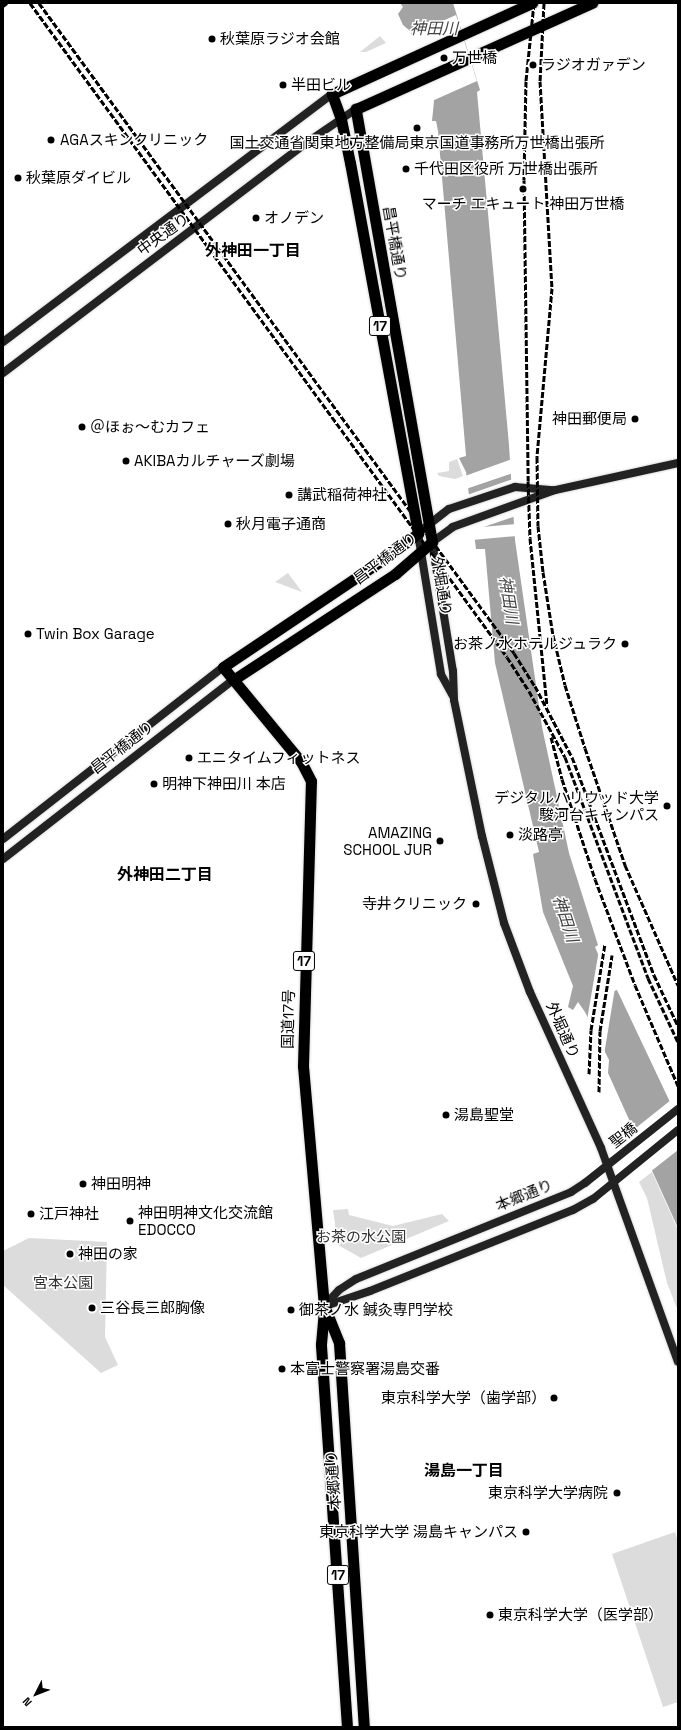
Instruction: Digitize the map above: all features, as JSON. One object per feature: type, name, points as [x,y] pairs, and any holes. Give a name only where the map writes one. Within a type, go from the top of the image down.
[{"type":"highway","points":[[332,94],[532,3]]},
{"type":"highway","points":[[356,109],[592,3]]},
{"type":"highway","name":"17","points":[[332,94],[341,118]]},
{"type":"highway","name":"昌平橋通り","points":[[233,680],[395,574],[432,542],[356,109]]},
{"type":"highway","name":"昌平橋通り","points":[[223,667],[388,556],[418,533],[341,118]]},
{"type":"highway","name":"国道17号","points":[[223,667],[302,763],[311,781],[302,1037],[306,1122],[324,1306]]},
{"type":"highway","name":"本郷通り","points":[[324,1306],[322,1344],[348,1727]]},
{"type":"highway","name":"本郷通り","points":[[324,1306],[339,1343],[364,1727]]},
{"type":"main road","name":"中央通り","points":[[3,342],[332,94]]},
{"type":"main road","name":"中央通り","points":[[3,373],[341,118],[356,109]]},
{"type":"main road","points":[[418,533],[450,509],[514,487],[555,490],[678,463]]},
{"type":"main road","name":"外堀通り","points":[[555,490],[516,506],[453,527],[432,542],[453,671],[454,700],[482,836],[504,923],[530,992],[602,1148],[678,1362]]},
{"type":"main road","name":"外堀通り","points":[[418,533],[441,674],[454,700]]},
{"type":"main road","name":"昌平橋通り","points":[[3,839],[223,667]]},
{"type":"main road","name":"昌平橋通り","points":[[3,859],[233,680]]},
{"type":"main road","name":"聖橋","points":[[585,1183],[678,1109]]},
{"type":"main road","name":"聖橋","points":[[324,1306],[370,1291],[566,1213],[592,1199],[678,1130]]},
{"type":"main road","name":"本郷通り","points":[[324,1306],[339,1290],[356,1279],[571,1192],[585,1183]]},
{"type":"green space","points":[[380,36],[386,43],[366,52],[360,52]]},
{"type":"green space","points":[[457,459],[463,476],[455,479],[439,476],[437,473],[449,471],[449,462]]},
{"type":"green space","points":[[288,573],[302,592],[275,582]]},
{"type":"green space","points":[[652,1172],[678,1230],[678,1311],[667,1283],[647,1198],[639,1182]]},
{"type":"green space","name":"お茶の水公園","points":[[348,1209],[349,1215],[393,1226],[442,1214],[449,1221],[361,1258],[338,1245],[333,1210]]},
{"type":"green space","name":"宮本公園","points":[[29,1238],[107,1242],[105,1337],[118,1365],[101,1373],[3,1285],[3,1251]]},
{"type":"green space","points":[[675,1532],[678,1542],[678,1702],[663,1707],[612,1554]]},
{"type":"water","name":"神田川","points":[[400,3],[453,3],[480,90],[477,92],[509,445],[515,540],[542,727],[569,853],[598,945],[595,947],[614,991],[617,990],[678,1119],[678,1228],[608,1073],[609,1060],[585,1012],[578,1002],[573,1010],[568,1007],[573,986],[543,912],[533,854],[539,852],[495,663],[485,549],[476,549],[466,472],[459,458],[466,456],[438,131],[436,121],[432,121],[434,101],[410,31],[403,25],[398,14],[403,7]]},
{"type":"pier","name":"万世橋","points":[[456,15],[477,81],[432,101],[411,35]]},
{"type":"pier","points":[[512,459],[513,473],[466,489],[465,476]]},
{"type":"pier","points":[[513,479],[516,516],[472,531],[467,495]]},
{"type":"pier","points":[[516,524],[517,536],[472,540],[471,528]]},
{"type":"pier","points":[[599,950],[615,988],[604,1055],[587,1020]]},
{"type":"pier","points":[[671,1100],[678,1115],[678,1150],[650,1172],[632,1131]]},
{"type":"railway","points":[[3,6],[7,3]]},
{"type":"railway","points":[[30,3],[507,657],[529,691],[565,757],[648,978],[678,1042]]},
{"type":"railway","points":[[39,3],[514,653],[535,686],[572,757],[654,975],[678,1026]]},
{"type":"railway","points":[[534,3],[526,81],[524,180],[528,481],[530,538],[547,705]]},
{"type":"railway","points":[[544,3],[540,81],[552,288],[537,457],[538,526],[543,572],[553,635],[565,685],[585,748],[625,865],[678,985]]},
{"type":"railway","points":[[551,737],[562,779],[595,879],[635,985],[678,1086]]},
{"type":"railway","points":[[589,1074],[591,1030],[605,944]]},
{"type":"railway","points":[[599,1092],[600,1031],[612,955]]},
{"type":"place","name":"秋葉原ラジオ会館","points":[[212,39]]},
{"type":"place","name":"万世橋","points":[[444,58]]},
{"type":"place","name":"ラジオガァデン","points":[[533,65]]},
{"type":"place","name":"半田ビル","points":[[283,85]]},
{"type":"place","name":"国土交通省関東地方整備局東京国道事務所万世橋出張所","points":[[417,128]]},
{"type":"place","name":"AGAスキンクリニック","points":[[51,140]]},
{"type":"place","name":"千代田区役所 万世橋出張所","points":[[406,169]]},
{"type":"place","name":"秋葉原ダイビル","points":[[18,178]]},
{"type":"place","name":"マーチ エキュート 神田万世橋","points":[[523,189]]},
{"type":"place","name":"オノデン","points":[[256,218]]},
{"type":"place","name":"神田郵便局","points":[[635,419]]},
{"type":"place","name":"＠ほぉ～むカフェ","points":[[82,427]]},
{"type":"place","name":"AKIBAカルチャーズ劇場","points":[[126,461]]},
{"type":"place","name":"講武稲荷神社","points":[[289,495]]},
{"type":"place","name":"秋月電子通商","points":[[228,524]]},
{"type":"place","name":"Twin Box Garage","points":[[28,634]]},
{"type":"place","name":"お茶ノ水ホテルジュラク","points":[[625,644]]},
{"type":"place","name":"エニタイムフィットネス","points":[[189,758]]},
{"type":"place","name":"明神下神田川 本店","points":[[154,784]]},
{"type":"place","name":"デジタルハリウッド大学 駿河台キャンパス","points":[[667,806]]},
{"type":"place","name":"淡路亭","points":[[510,835]]},
{"type":"place","name":"AMAZING SCHOOL JUR","points":[[440,841]]},
{"type":"place","name":"寺井クリニック","points":[[476,904]]},
{"type":"place","name":"湯島聖堂","points":[[446,1115]]},
{"type":"place","name":"神田明神","points":[[83,1184]]},
{"type":"place","name":"江戸神社","points":[[31,1214]]},
{"type":"place","name":"神田明神文化交流館 EDOCCO","points":[[130,1221]]},
{"type":"place","name":"神田の家","points":[[70,1254]]},
{"type":"place","name":"三谷長三郎胸像","points":[[92,1308]]},
{"type":"place","name":"御茶ノ水 鍼灸専門学校","points":[[291,1310]]},
{"type":"place","name":"本富士警察署湯島交番","points":[[282,1369]]},
{"type":"place","name":"東京科学大学（歯学部）","points":[[554,1398]]},
{"type":"place","name":"東京科学大学病院","points":[[617,1493]]},
{"type":"place","name":"東京科学大学 湯島キャンパス","points":[[526,1532]]},
{"type":"place","name":"東京科学大学（医学部）","points":[[490,1615]]},
{"type":"district","name":"外神田一丁目","points":[[253,251]]},
{"type":"district","name":"外神田二丁目","points":[[165,875]]},
{"type":"district","name":"湯島一丁目","points":[[464,1471]]}]
